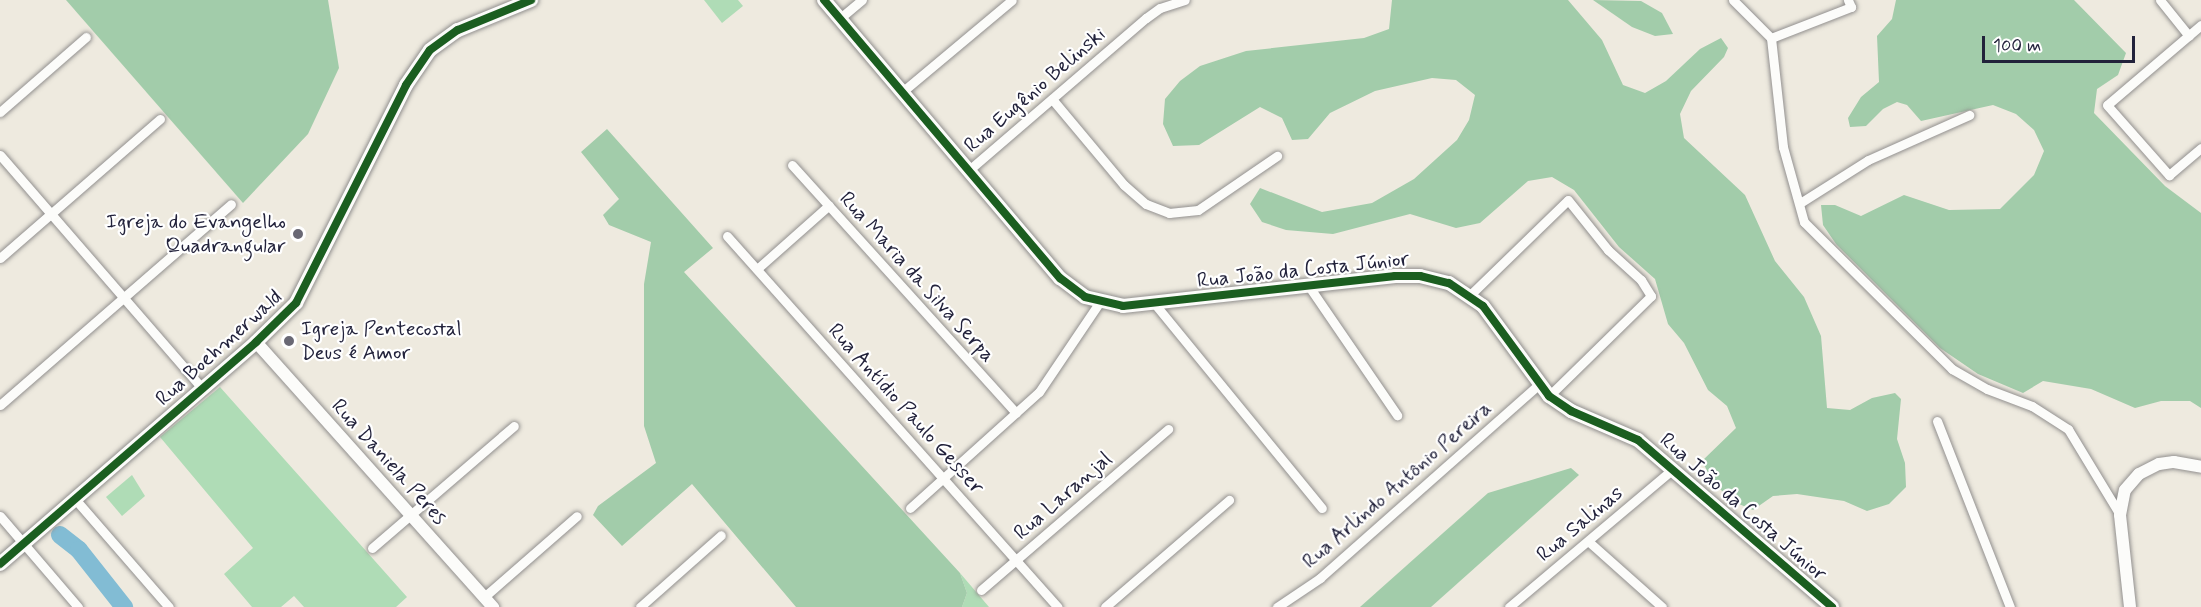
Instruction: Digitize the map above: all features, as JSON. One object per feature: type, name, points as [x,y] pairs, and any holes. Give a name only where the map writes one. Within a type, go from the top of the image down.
[{"type":"main road","name":"Rua Boehmerwald","points":[[0,564],[284,317],[306,288],[406,85],[430,50],[458,30],[531,0]]},
{"type":"main road","name":"Rua João da Costa Júnior","points":[[824,0],[1060,278],[1099,303],[1122,306],[1409,275],[1449,283],[1470,295],[1492,316],[1538,386],[1549,396],[1571,411],[1638,440],[1832,607]]},
{"type":"street","points":[[840,19],[862,0]]},
{"type":"street","points":[[902,92],[1012,0]]},
{"type":"street","name":"Rua Eugênio Belinski","points":[[969,170],[1152,13],[1185,0]]},
{"type":"street","points":[[1733,0],[1771,38],[1783,147],[1808,226],[1940,359],[1960,375],[2026,402],[2068,429],[2120,514]]},
{"type":"street","points":[[1771,38],[1851,7],[1848,0]]},
{"type":"street","points":[[2160,0],[2189,36]]},
{"type":"street","points":[[2201,26],[2107,105],[2169,175],[2201,148]]},
{"type":"street","points":[[0,112],[86,37]]},
{"type":"street","points":[[1052,99],[1124,185],[1146,204],[1169,213],[1198,210],[1277,156]]},
{"type":"street","points":[[1800,203],[1868,160],[1969,115]]},
{"type":"street","points":[[0,258],[160,118]]},
{"type":"street","points":[[0,155],[203,389]]},
{"type":"street","name":"Rua Maria da Silva Serpa","points":[[792,165],[1016,413]]},
{"type":"street","points":[[1470,295],[1568,200],[1652,296],[1549,396]]},
{"type":"street","points":[[0,405],[231,204]]},
{"type":"street","points":[[757,269],[829,206]]},
{"type":"street","name":"Rua Antídio Paulo Gesser","points":[[727,236],[1058,607]]},
{"type":"street","points":[[1308,285],[1397,415]]},
{"type":"street","points":[[910,508],[1016,413],[1051,378],[1099,303]]},
{"type":"street","points":[[1154,303],[1322,508]]},
{"type":"street","name":"Rua Daniela Peres","points":[[256,342],[493,607]]},
{"type":"street","name":"Rua Arlindo Antônio Pereira","points":[[1277,607],[1320,578],[1538,386]]},
{"type":"street","points":[[1937,421],[2010,607]]},
{"type":"street","points":[[372,548],[514,426]]},
{"type":"street","name":"Rua Laranjal","points":[[981,590],[1168,429]]},
{"type":"street","points":[[2130,607],[2120,514],[2125,490],[2145,469],[2174,462],[2201,467]]},
{"type":"street","name":"Rua Salinas","points":[[1509,607],[1673,469]]},
{"type":"street","points":[[75,499],[169,607]]},
{"type":"street","points":[[1105,607],[1229,500]]},
{"type":"street","points":[[0,516],[74,606]]},
{"type":"street","points":[[484,597],[577,516]]},
{"type":"street","points":[[640,607],[721,536]]},
{"type":"street","points":[[1588,541],[1662,607]]},
{"type":"green space","points":[[66,0],[328,0],[339,68],[308,134],[243,203]]},
{"type":"green space","points":[[704,0],[738,0],[743,6],[722,23]]},
{"type":"green space","points":[[1392,0],[1568,0],[1602,40],[1623,85],[1645,93],[1666,81],[1700,49],[1721,38],[1728,48],[1724,57],[1691,91],[1680,114],[1684,138],[1745,195],[1775,261],[1804,297],[1821,336],[1827,408],[1850,410],[1872,398],[1895,393],[1901,399],[1897,439],[1905,463],[1906,487],[1889,504],[1867,511],[1844,501],[1797,494],[1773,496],[1753,510],[1732,501],[1713,482],[1702,461],[1736,428],[1727,406],[1708,390],[1684,343],[1668,324],[1655,279],[1619,247],[1574,190],[1552,177],[1528,181],[1480,223],[1456,228],[1410,214],[1333,234],[1286,230],[1262,222],[1250,204],[1260,188],[1322,212],[1372,203],[1414,179],[1457,140],[1469,120],[1475,95],[1456,80],[1432,78],[1375,91],[1330,113],[1308,139],[1292,140],[1282,118],[1260,107],[1199,145],[1173,146],[1163,124],[1165,99],[1180,81],[1200,66],[1246,51],[1364,38],[1389,29]]},
{"type":"green space","points":[[1593,0],[1641,1],[1662,13],[1673,34],[1655,36],[1632,27]]},
{"type":"green space","points":[[1896,0],[2074,0],[2126,53],[2118,75],[2097,89],[2094,113],[2165,186],[2201,213],[2201,408],[2190,401],[2161,401],[2135,408],[2091,389],[2043,381],[2023,393],[1978,374],[1940,348],[1836,244],[1823,225],[1821,205],[1835,205],[1861,216],[1904,195],[1949,210],[2000,209],[2034,175],[2044,151],[2034,130],[2016,114],[1993,105],[1921,121],[1907,105],[1897,102],[1883,109],[1866,126],[1850,127],[1848,118],[1861,97],[1879,82],[1877,36],[1892,19]]},
{"type":"green space","points":[[607,129],[713,248],[684,272],[960,573],[967,593],[962,607],[796,607],[692,484],[622,546],[593,515],[598,506],[656,463],[644,426],[644,284],[651,242],[609,225],[603,215],[619,199],[581,152]]},
{"type":"green space","points":[[220,387],[407,597],[396,607],[304,607],[294,596],[281,607],[252,607],[224,574],[253,548],[160,437]]},
{"type":"green space","points":[[1571,468],[1579,475],[1431,607],[1360,607],[1488,493]]},
{"type":"green space","points":[[132,475],[145,496],[122,516],[106,497]]},
{"type":"green space","points":[[960,573],[989,607],[962,607],[967,593]]},
{"type":"waterway","points":[[60,535],[79,550],[124,607]]},
{"type":"cycle path","points":[[0,564],[256,342],[296,303],[406,85],[430,50],[458,30],[531,0]]},
{"type":"cycle path","points":[[824,0],[1060,278],[1085,297],[1123,306],[1395,276],[1420,276],[1449,283],[1483,306],[1549,396],[1571,411],[1638,440],[1832,607]]},
{"type":"place","name":"Igreja do Evangelho Quadrangular","points":[[298,234]]},
{"type":"place","name":"Igreja Pentecostal Deus é Amor","points":[[289,341]]}]
